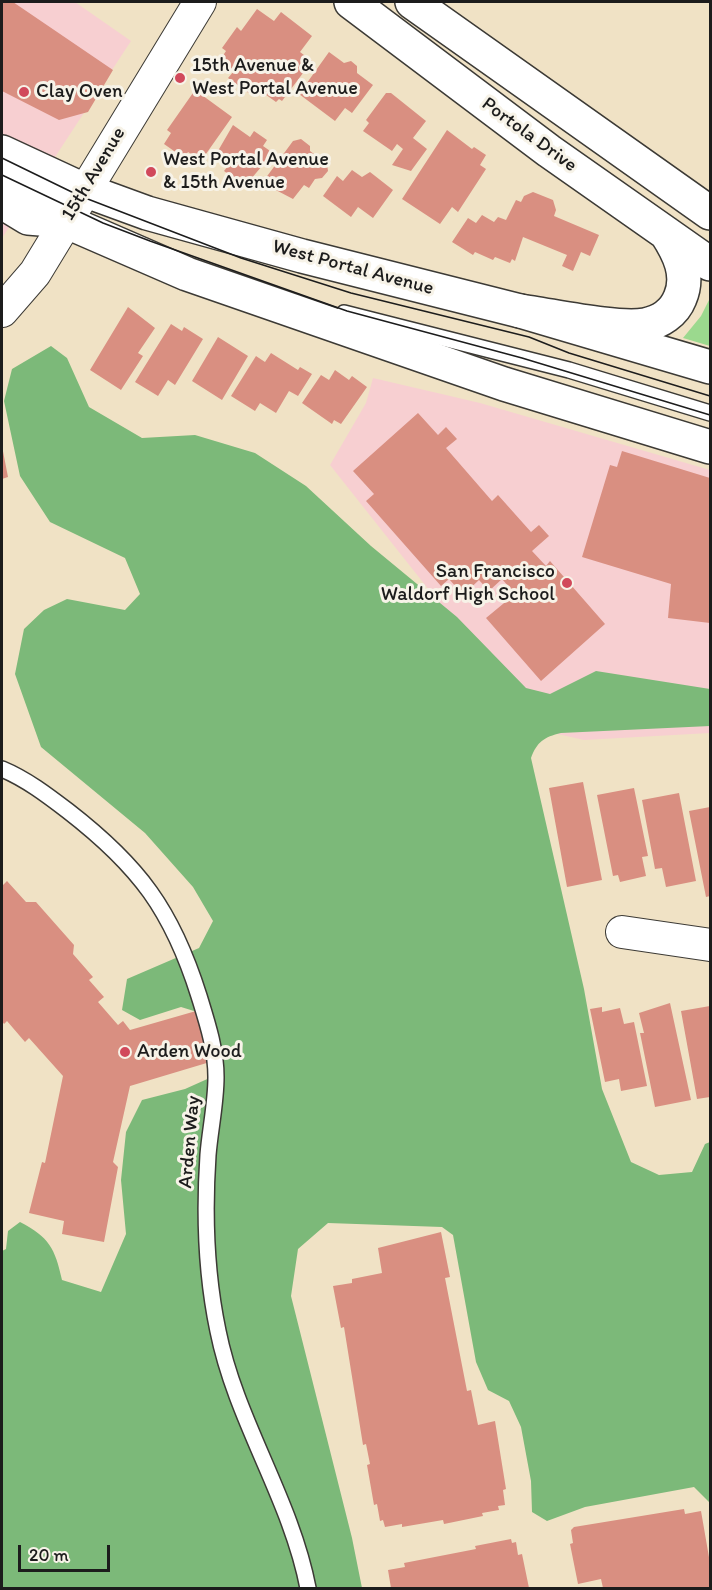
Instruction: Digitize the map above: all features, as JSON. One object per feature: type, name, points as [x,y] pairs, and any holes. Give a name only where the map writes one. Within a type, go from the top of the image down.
[{"type":"street","name":"15th Avenue","points":[[2,310],[35,273],[200,2]]},
{"type":"street","name":"Portola Drive","points":[[351,2],[494,111],[711,264]]},
{"type":"street","name":"Portola Drive","points":[[412,2],[711,213]]},
{"type":"street","name":"West Portal Avenue","points":[[2,152],[84,190],[147,213],[302,256],[520,311],[711,367]]},
{"type":"street","points":[[2,178],[41,197],[65,221]]},
{"type":"street","points":[[2,202],[28,218],[65,221],[187,274],[287,309],[569,405],[711,447]]},
{"type":"street","points":[[520,311],[635,326],[665,316],[679,302],[685,280],[679,256],[666,233]]},
{"type":"street","points":[[622,932],[711,945]]},
{"type":"lane","points":[[287,309],[346,313],[569,370],[711,413]]},
{"type":"lane","name":"Arden Way","points":[[2,769],[39,789],[114,849],[157,900],[187,959],[202,1006],[215,1061],[216,1080],[209,1133],[206,1198],[207,1242],[218,1331],[228,1373],[293,1537],[308,1588]]},
{"type":"shaded area","points":[[2,2],[75,2],[131,41],[2,238]]},
{"type":"shaded area","name":"San Francisco Waldorf High School","points":[[373,378],[480,403],[710,470],[710,733],[584,740],[540,730],[330,465],[366,403]]},
{"type":"green space","points":[[710,298],[710,346],[683,338],[701,316]]},
{"type":"green space","points":[[51,346],[67,358],[89,407],[142,438],[195,435],[255,453],[306,486],[371,546],[457,617],[526,688],[550,694],[596,671],[710,689],[710,726],[561,733],[542,741],[531,758],[584,989],[602,1089],[631,1162],[659,1175],[692,1172],[705,1144],[710,1142],[710,1503],[694,1487],[585,1507],[547,1521],[532,1512],[531,1481],[521,1427],[509,1401],[488,1390],[476,1362],[453,1235],[442,1227],[328,1223],[298,1249],[291,1296],[352,1538],[362,1588],[2,1588],[2,1251],[6,1249],[8,1231],[20,1222],[30,1227],[49,1245],[57,1260],[62,1280],[101,1292],[126,1234],[121,1180],[126,1132],[142,1100],[185,1089],[214,1076],[207,1015],[181,1007],[140,1020],[122,1010],[127,979],[199,948],[213,921],[193,887],[145,833],[41,747],[15,674],[24,629],[44,610],[67,599],[125,610],[140,594],[125,558],[50,522],[20,476],[4,401],[12,369]]},
{"type":"building","points":[[2,2],[13,2],[113,70],[88,112],[59,120],[2,91]]},
{"type":"building","points":[[257,9],[274,21],[281,12],[312,36],[300,52],[312,61],[282,101],[279,99],[276,102],[255,87],[250,94],[228,78],[234,71],[220,60],[226,51],[222,48],[237,27],[241,31]]},
{"type":"building","points":[[329,52],[344,63],[351,61],[357,66],[357,73],[373,85],[352,113],[345,108],[335,121],[299,94]]},
{"type":"building","points":[[195,90],[232,117],[201,161],[188,152],[184,158],[164,144],[171,133],[167,130]]},
{"type":"building","points":[[386,93],[391,93],[426,121],[413,138],[427,149],[411,171],[392,165],[403,149],[397,144],[392,151],[363,131],[369,123],[366,120]]},
{"type":"building","points":[[233,125],[250,137],[254,131],[267,140],[263,146],[273,153],[245,186],[224,171],[228,166],[215,156]]},
{"type":"building","points":[[447,130],[472,149],[474,147],[486,155],[480,165],[486,169],[458,212],[452,207],[440,224],[402,199]]},
{"type":"building","points":[[301,139],[310,146],[310,151],[327,164],[328,171],[322,178],[315,179],[309,188],[304,185],[293,199],[272,188],[271,183],[265,179],[293,141]]},
{"type":"building","points":[[352,170],[362,177],[370,172],[393,190],[373,218],[358,207],[351,217],[323,196],[337,176],[343,181]]},
{"type":"building","points":[[533,192],[553,200],[556,210],[554,216],[599,235],[590,256],[581,252],[573,271],[562,266],[567,255],[523,237],[515,261],[512,259],[510,263],[495,257],[493,260],[475,252],[473,255],[452,242],[468,218],[476,223],[482,215],[494,222],[498,217],[506,220],[516,200],[521,202],[524,196]]},
{"type":"building","points":[[128,307],[155,328],[138,353],[143,356],[121,390],[90,370]]},
{"type":"building","points":[[171,324],[182,331],[184,327],[203,339],[175,385],[168,380],[158,396],[135,382]]},
{"type":"building","points":[[218,337],[248,356],[222,400],[192,381]]},
{"type":"building","points":[[271,353],[298,370],[300,367],[312,374],[298,396],[289,391],[276,413],[260,403],[255,411],[231,396],[256,356],[265,362]]},
{"type":"building","points":[[335,370],[349,380],[352,376],[367,387],[341,424],[334,420],[332,424],[302,403],[321,375],[329,380]]},
{"type":"building","points":[[418,413],[438,435],[446,427],[457,439],[446,448],[492,501],[498,495],[531,532],[539,525],[549,536],[532,551],[546,566],[550,561],[605,624],[541,681],[486,618],[515,594],[502,579],[489,591],[479,580],[463,595],[449,579],[441,586],[366,501],[374,494],[353,471]]},
{"type":"building","points":[[2,446],[8,477],[2,479]]},
{"type":"building","points":[[622,451],[710,478],[710,623],[668,618],[671,584],[582,557],[610,465],[617,467]]},
{"type":"building","points":[[583,782],[602,880],[567,887],[549,788]]},
{"type":"building","points":[[634,788],[648,856],[642,857],[646,876],[620,882],[618,875],[613,876],[597,795]]},
{"type":"building","points":[[679,793],[696,881],[666,887],[662,868],[655,869],[642,800]]},
{"type":"building","points":[[710,807],[710,896],[706,897],[689,811]]},
{"type":"building","name":"Arden Wood","points":[[7,881],[26,902],[36,902],[74,945],[73,954],[93,977],[89,980],[104,997],[98,1002],[118,1025],[123,1021],[130,1030],[196,1011],[210,1062],[130,1086],[113,1162],[118,1167],[104,1242],[62,1234],[64,1221],[29,1213],[42,1162],[45,1163],[63,1076],[29,1038],[25,1042],[7,1021],[4,1024],[2,1021],[2,886]]},
{"type":"building","points":[[670,1003],[691,1100],[655,1107],[640,1033],[644,1033],[639,1013]]},
{"type":"building","points":[[710,1006],[710,1097],[697,1099],[681,1011]]},
{"type":"building","points":[[602,1007],[602,1012],[620,1008],[624,1024],[634,1022],[647,1086],[621,1091],[619,1079],[605,1082],[590,1009]]},
{"type":"building","points":[[441,1232],[450,1277],[445,1278],[467,1391],[471,1390],[478,1425],[495,1421],[506,1489],[503,1490],[505,1505],[498,1506],[499,1510],[482,1513],[483,1516],[444,1524],[443,1520],[402,1527],[402,1524],[385,1527],[383,1520],[380,1521],[377,1504],[374,1505],[367,1465],[370,1464],[366,1444],[363,1445],[344,1327],[341,1328],[333,1286],[352,1283],[352,1279],[382,1273],[378,1248]]},
{"type":"building","points":[[684,1509],[685,1514],[701,1511],[710,1563],[710,1588],[603,1588],[601,1579],[578,1584],[570,1544],[573,1543],[571,1530],[574,1527]]},
{"type":"building","points":[[511,1539],[512,1543],[516,1542],[518,1555],[522,1554],[529,1588],[391,1588],[388,1570],[405,1567],[404,1563],[476,1549],[475,1546]]},
{"type":"tram line","points":[[2,158],[80,196],[241,258],[351,293],[529,337],[569,353],[710,396]]},
{"type":"tram line","points":[[2,175],[103,223],[347,311],[522,358],[710,415]]},
{"type":"place","name":"15th Avenue & West Portal Avenue","points":[[180,78]]},
{"type":"place","name":"Clay Oven","points":[[24,92]]},
{"type":"place","name":"West Portal Avenue & 15th Avenue","points":[[151,172]]},
{"type":"place","name":"San Francisco Waldorf High School","points":[[567,583]]},
{"type":"place","name":"Arden Wood","points":[[125,1052]]}]
